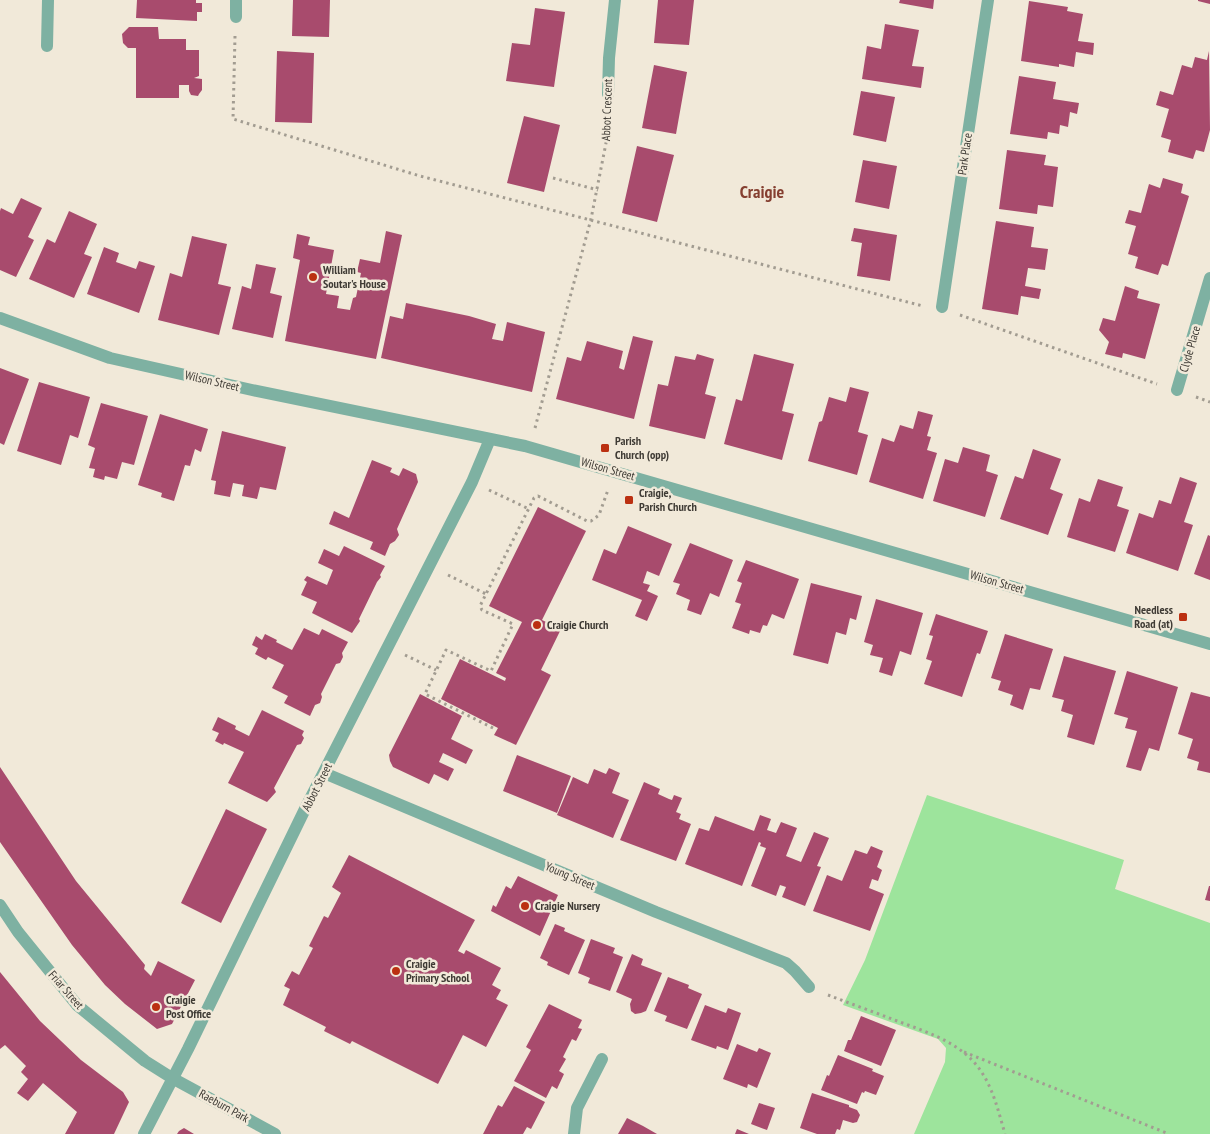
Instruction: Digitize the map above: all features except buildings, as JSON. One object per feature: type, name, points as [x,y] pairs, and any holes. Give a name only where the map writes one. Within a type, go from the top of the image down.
[{"type":"street","points":[[47,46],[48,0]]},
{"type":"street","points":[[236,0],[236,17]]},
{"type":"street","name":"Abbot Crescent","points":[[608,94],[609,58],[615,0]]},
{"type":"street","name":"Park Place","points":[[942,307],[988,0]]},
{"type":"street","name":"Clyde Place","points":[[1177,390],[1210,278]]},
{"type":"street","name":"Wilson Street","points":[[0,318],[110,358],[267,394],[530,448],[1210,644]]},
{"type":"street","name":"Abbot Street","points":[[144,1134],[472,482],[490,439]]},
{"type":"street","name":"Young Street","points":[[324,773],[656,912],[786,964],[809,987]]},
{"type":"street","name":"Friar Street","points":[[0,905],[18,932],[77,1005],[145,1061],[172,1078]]},
{"type":"street","points":[[574,1134],[577,1108],[602,1059]]},
{"type":"street","name":"Raeburn Park","points":[[172,1078],[275,1134]]},
{"type":"path","points":[[236,17],[233,119],[420,176],[929,307],[942,307],[967,318],[1210,402]]},
{"type":"path","name":"Abbot Crescent","points":[[530,448],[598,190],[608,133],[608,94]]},
{"type":"path","points":[[553,178],[598,190]]},
{"type":"path","points":[[493,728],[425,694],[436,670],[446,650],[491,671],[513,624],[482,610],[480,606],[532,500],[538,496],[587,521],[593,520],[600,513],[614,471]]},
{"type":"path","points":[[472,482],[529,509]]},
{"type":"path","points":[[457,579],[486,594]]},
{"type":"path","points":[[417,661],[436,670]]},
{"type":"path","points":[[809,987],[939,1037],[962,1051],[1169,1134]]},
{"type":"path","points":[[962,1051],[977,1067],[995,1096],[1005,1134]]},
{"type":"green space","points":[[927,795],[1124,860],[1115,889],[1210,923],[1210,1134],[914,1134],[945,1062],[946,1048],[938,1039],[843,1005],[865,960]]},
{"type":"place","name":"William Soutar's House","points":[[313,277]]},
{"type":"place","name":"Parish Church (opp)","points":[[605,448]]},
{"type":"place","name":"Craigie, Parish Church","points":[[629,500]]},
{"type":"place","name":"Needless Road (at)","points":[[1183,617]]},
{"type":"place","name":"Craigie Church","points":[[537,625]]},
{"type":"place","name":"Craigie Nursery","points":[[525,906]]},
{"type":"place","name":"Craigie Primary School","points":[[396,971]]},
{"type":"place","name":"Craigie Post Office","points":[[156,1007]]},
{"type":"district","name":"Craigie","points":[[762,192]]}]
